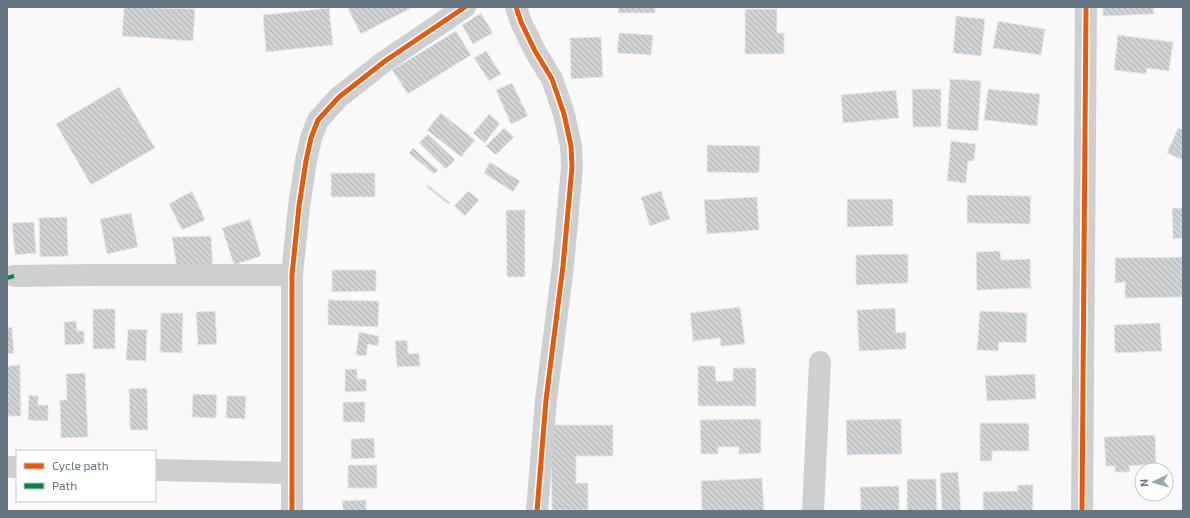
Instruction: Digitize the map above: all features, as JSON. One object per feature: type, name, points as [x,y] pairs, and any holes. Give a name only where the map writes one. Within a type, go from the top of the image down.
[{"type":"street","points":[[292,511],[292,275],[306,161],[311,138],[318,120],[339,97],[384,61],[465,7]]},
{"type":"street","points":[[516,7],[521,22],[535,51],[552,80],[564,114],[571,146],[572,167],[563,274],[546,400],[537,511]]},
{"type":"street","points":[[1082,511],[1086,7]]},
{"type":"street","points":[[14,276],[292,275]]},
{"type":"street","points":[[813,511],[820,362]]},
{"type":"street","points":[[156,470],[292,473]]},
{"type":"building","points":[[124,7],[195,9],[193,41],[122,36]]},
{"type":"building","points":[[352,7],[413,7],[361,34],[348,9]]},
{"type":"building","points":[[618,7],[655,7],[655,13],[618,13]]},
{"type":"building","points":[[1103,7],[1153,7],[1154,14],[1103,16]]},
{"type":"building","points":[[329,8],[333,45],[266,52],[263,15]]},
{"type":"building","points":[[745,9],[777,9],[777,33],[784,33],[784,54],[745,54]]},
{"type":"building","points":[[481,13],[493,33],[473,44],[462,25]]},
{"type":"building","points":[[956,16],[985,19],[981,56],[953,53]]},
{"type":"building","points":[[998,21],[1045,29],[1041,55],[993,48]]},
{"type":"building","points":[[456,31],[471,55],[408,94],[392,70]]},
{"type":"building","points":[[619,33],[653,35],[651,55],[617,53]]},
{"type":"building","points":[[1118,35],[1173,42],[1169,71],[1147,68],[1146,74],[1114,70]]},
{"type":"building","points":[[601,37],[603,77],[571,79],[570,38]]},
{"type":"building","points":[[486,51],[501,74],[489,81],[474,58]]},
{"type":"building","points":[[950,79],[981,81],[978,131],[947,129]]},
{"type":"building","points":[[512,83],[528,116],[511,124],[496,90]]},
{"type":"building","points":[[119,87],[155,148],[91,185],[56,124]]},
{"type":"building","points":[[912,89],[941,89],[941,127],[913,127]]},
{"type":"building","points":[[988,89],[1040,94],[1037,126],[984,120]]},
{"type":"building","points":[[896,90],[899,118],[843,123],[841,95]]},
{"type":"building","points":[[441,113],[475,140],[461,157],[427,130]]},
{"type":"building","points":[[489,114],[500,123],[485,143],[473,133]]},
{"type":"building","points":[[504,128],[514,137],[496,155],[486,146]]},
{"type":"building","points":[[1178,128],[1183,130],[1183,160],[1167,153]]},
{"type":"building","points":[[428,134],[455,160],[446,169],[419,143]]},
{"type":"building","points":[[951,141],[976,144],[974,161],[968,161],[966,183],[947,181]]},
{"type":"building","points":[[707,145],[760,146],[759,173],[707,172]]},
{"type":"building","points":[[413,148],[438,170],[434,174],[409,153]]},
{"type":"building","points":[[490,162],[520,181],[513,192],[484,173]]},
{"type":"building","points":[[331,173],[375,173],[375,197],[331,197]]},
{"type":"building","points":[[428,185],[450,203],[448,204],[427,187]]},
{"type":"building","points":[[192,191],[205,220],[182,230],[169,204]]},
{"type":"building","points":[[468,191],[479,200],[465,216],[454,206]]},
{"type":"building","points":[[661,191],[670,219],[650,226],[641,197]]},
{"type":"building","points":[[967,195],[1031,196],[1030,224],[967,223]]},
{"type":"building","points":[[757,197],[759,230],[707,234],[704,200]]},
{"type":"building","points":[[847,199],[893,199],[893,226],[847,227]]},
{"type":"building","points":[[1172,208],[1183,208],[1183,238],[1173,239]]},
{"type":"building","points":[[506,210],[525,210],[525,277],[507,277]]},
{"type":"building","points":[[131,213],[138,247],[107,254],[100,219]]},
{"type":"building","points":[[67,217],[68,256],[40,257],[39,218]]},
{"type":"building","points":[[250,219],[261,256],[234,265],[222,228]]},
{"type":"building","points":[[34,222],[36,253],[15,255],[12,223]]},
{"type":"building","points":[[211,236],[213,269],[178,275],[172,237]]},
{"type":"building","points":[[1000,251],[1001,260],[1030,259],[1031,288],[977,290],[976,252]]},
{"type":"building","points":[[908,254],[908,283],[856,285],[856,255]]},
{"type":"building","points":[[1183,257],[1183,297],[1125,298],[1125,282],[1115,283],[1115,258]]},
{"type":"building","points":[[332,270],[376,270],[376,291],[332,292]]},
{"type":"building","points":[[328,300],[379,301],[378,327],[328,325]]},
{"type":"building","points":[[740,307],[745,344],[721,346],[720,338],[693,341],[690,313]]},
{"type":"building","points":[[895,308],[896,333],[906,332],[906,349],[859,351],[857,310]]},
{"type":"building","points":[[93,309],[115,309],[115,349],[93,349]]},
{"type":"building","points":[[215,311],[217,344],[198,345],[196,312]]},
{"type":"building","points":[[980,311],[1027,313],[1026,343],[999,342],[998,351],[977,350]]},
{"type":"building","points":[[161,313],[183,313],[182,353],[160,352]]},
{"type":"building","points":[[76,321],[77,331],[84,331],[84,344],[65,345],[64,322]]},
{"type":"building","points":[[1160,323],[1162,351],[1115,353],[1114,325]]},
{"type":"building","points":[[12,327],[14,353],[7,354],[7,328]]},
{"type":"building","points":[[128,329],[147,330],[146,361],[126,360]]},
{"type":"building","points":[[359,332],[379,336],[378,346],[368,344],[366,356],[356,355]]},
{"type":"building","points":[[407,340],[408,354],[419,353],[420,366],[397,367],[395,341]]},
{"type":"building","points":[[20,365],[21,416],[7,416],[7,366]]},
{"type":"building","points":[[698,366],[715,366],[716,381],[733,381],[733,368],[756,368],[756,406],[698,406]]},
{"type":"building","points":[[345,369],[357,369],[357,379],[366,379],[367,391],[345,392]]},
{"type":"building","points":[[85,373],[88,437],[61,438],[60,400],[67,400],[66,374]]},
{"type":"building","points":[[1035,374],[1036,399],[987,401],[985,376]]},
{"type":"building","points":[[147,388],[148,430],[130,430],[129,389]]},
{"type":"building","points":[[193,394],[217,395],[216,418],[192,417]]},
{"type":"building","points":[[29,395],[38,396],[38,405],[48,405],[48,421],[28,420]]},
{"type":"building","points":[[227,396],[246,396],[245,419],[226,418]]},
{"type":"building","points":[[343,402],[365,402],[365,422],[343,422]]},
{"type":"building","points":[[761,419],[761,453],[739,454],[739,447],[718,447],[718,454],[701,454],[700,420]]},
{"type":"building","points":[[901,419],[902,454],[847,455],[846,420]]},
{"type":"building","points":[[980,423],[1029,423],[1029,451],[992,451],[992,461],[980,461]]},
{"type":"building","points":[[551,425],[613,425],[613,456],[576,456],[576,483],[588,483],[588,510],[552,510]]},
{"type":"building","points":[[1155,435],[1156,462],[1134,462],[1134,466],[1129,466],[1130,472],[1115,472],[1115,466],[1106,466],[1104,437]]},
{"type":"building","points":[[374,438],[375,458],[351,459],[351,439]]},
{"type":"building","points":[[348,465],[377,465],[377,488],[348,488]]},
{"type":"building","points":[[958,472],[961,511],[942,511],[940,473]]},
{"type":"building","points":[[762,478],[764,511],[702,511],[701,481]]},
{"type":"building","points":[[907,479],[936,479],[937,511],[907,511]]},
{"type":"building","points":[[1018,485],[1033,485],[1033,511],[983,511],[983,492],[1018,491]]},
{"type":"building","points":[[899,486],[899,511],[861,511],[860,487]]},
{"type":"building","points":[[366,500],[366,511],[343,511],[342,501]]},
{"type":"marked path","points":[[7,278],[14,276]]},
{"type":"cycle path","points":[[292,511],[292,275],[299,206],[311,138],[318,120],[339,97],[385,61],[465,7]]},
{"type":"cycle path","points":[[516,7],[521,22],[535,51],[552,79],[564,114],[571,146],[572,167],[563,266],[546,400],[537,511]]},
{"type":"cycle path","points":[[1082,511],[1086,7]]}]
